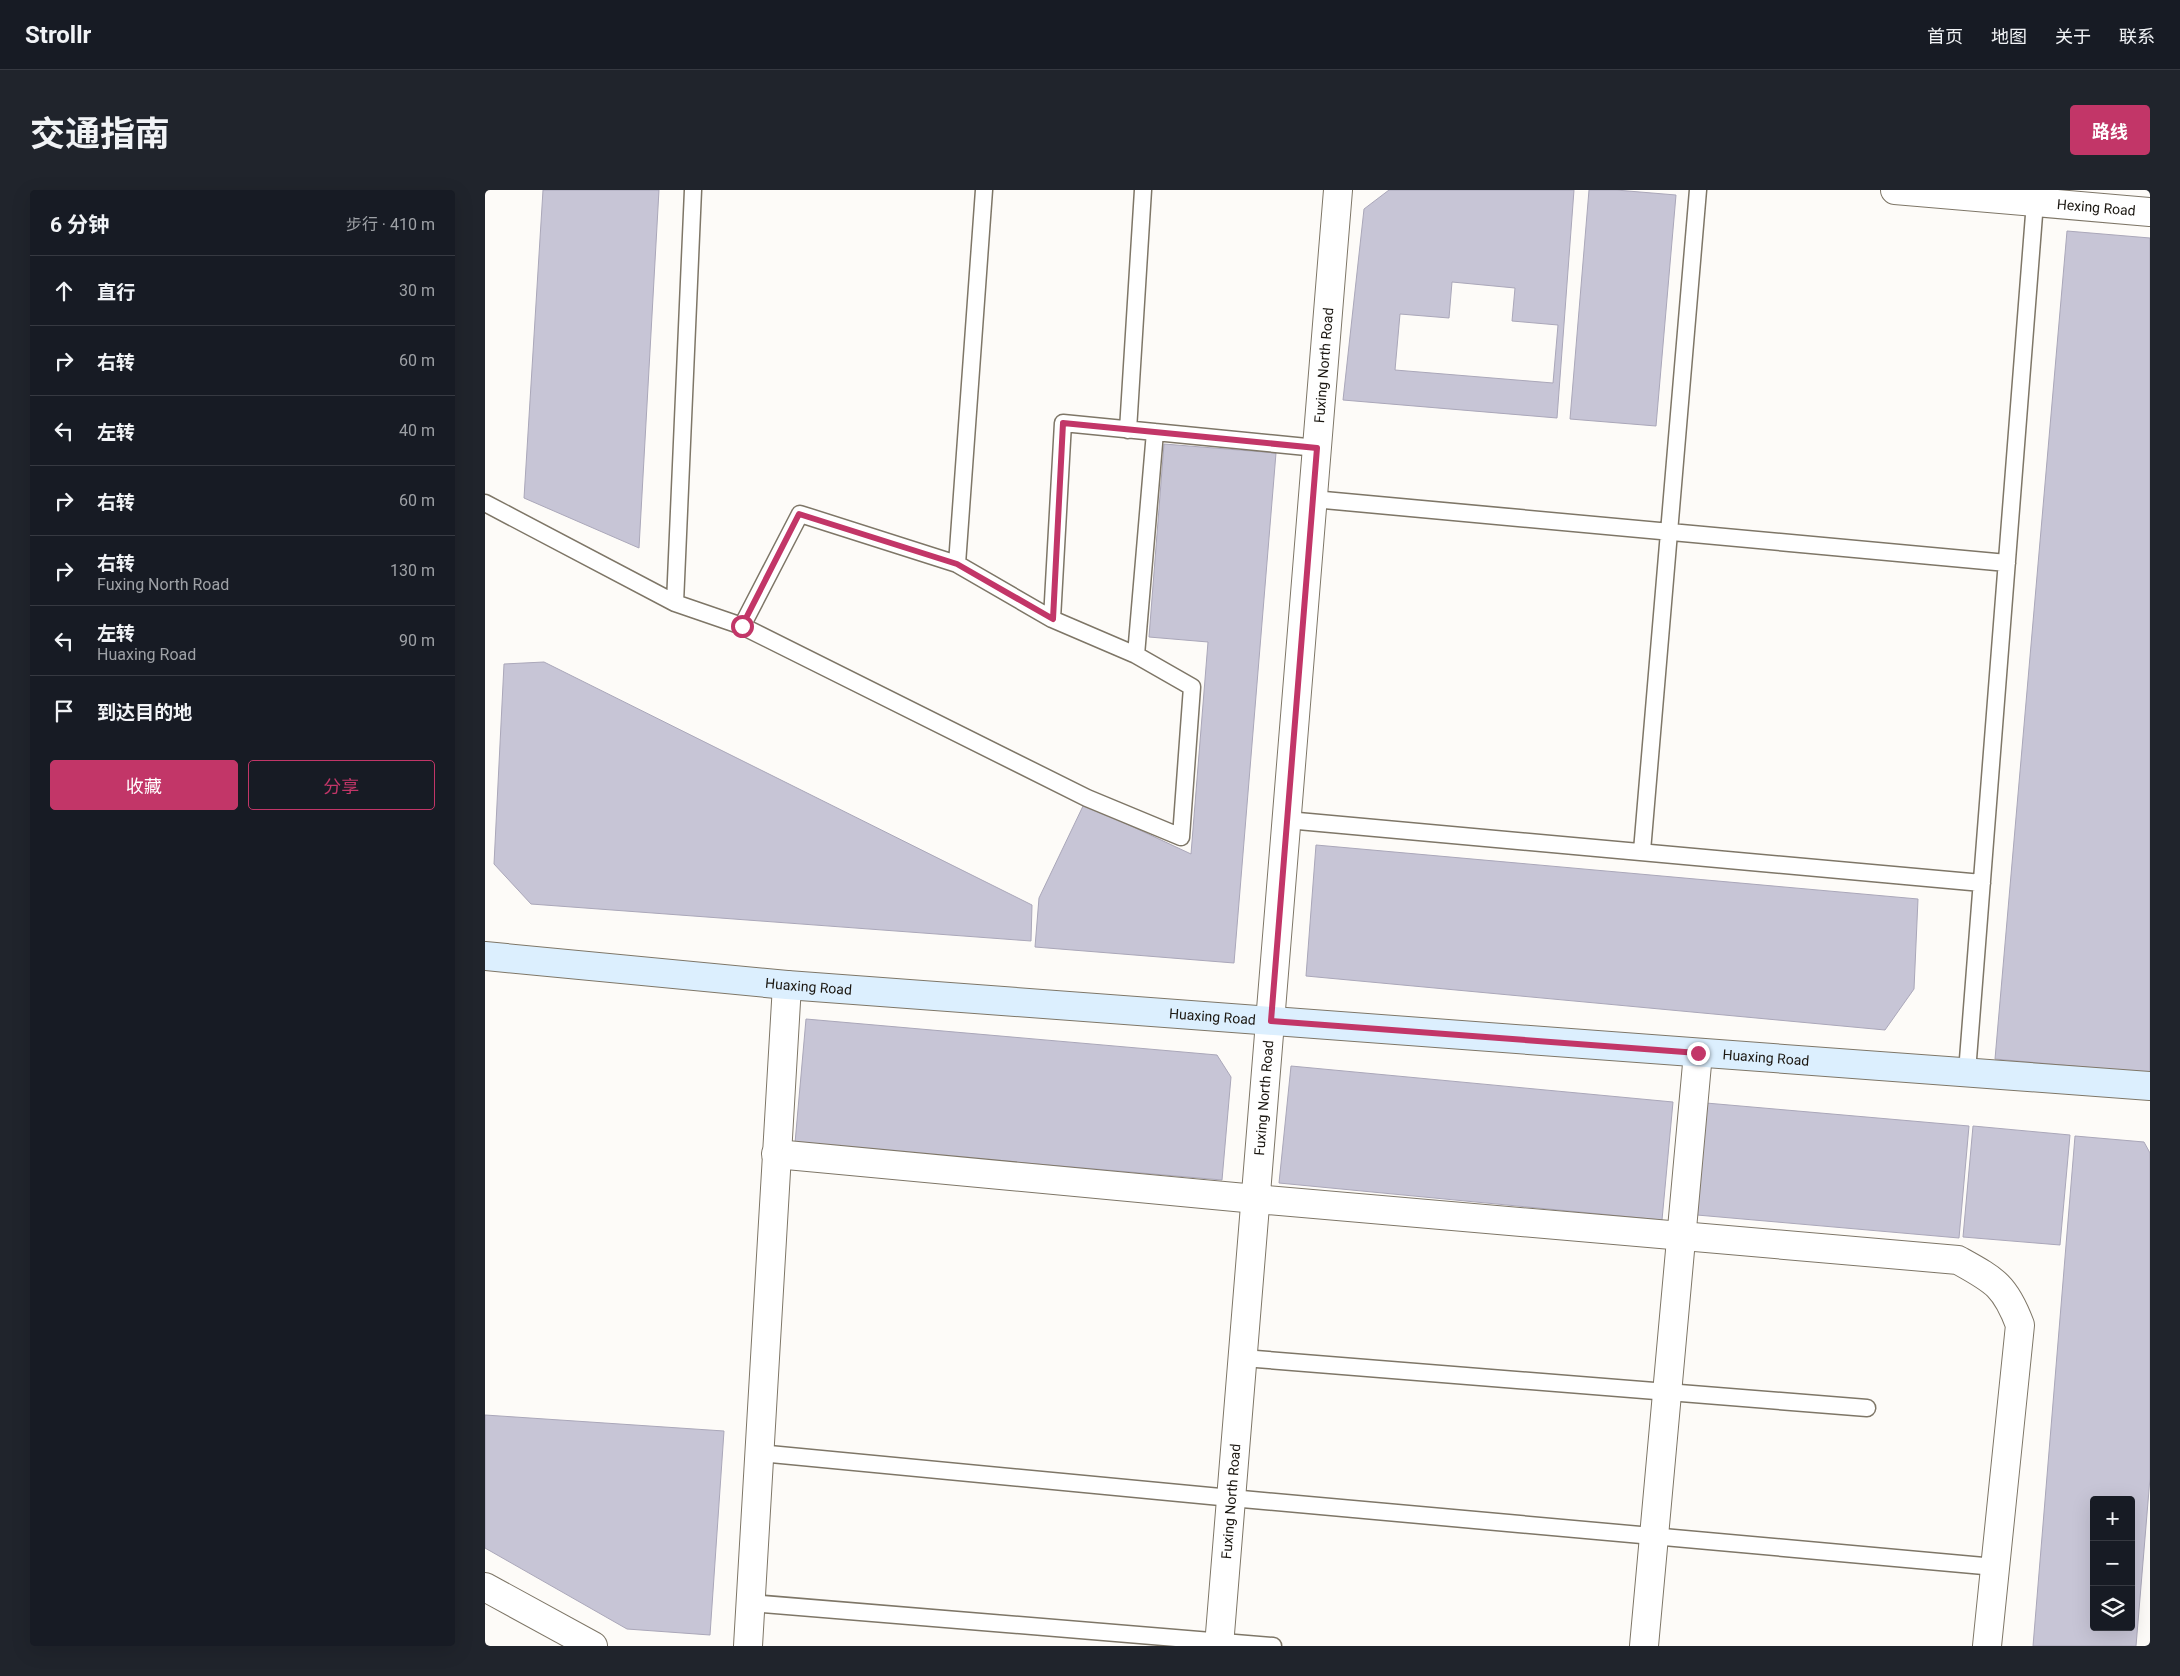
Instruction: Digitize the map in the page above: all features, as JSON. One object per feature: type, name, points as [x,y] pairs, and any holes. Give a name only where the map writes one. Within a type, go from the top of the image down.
[{"type":"main road","name":"Huaxing Road","points":[[485,956],[787,985],[2150,1086]]},
{"type":"street","name":"Fuxing North Road","points":[[1219,1644],[1338,190]]},
{"type":"street","name":"Hexing Road","points":[[1895,190],[1937,192],[2150,212]]},
{"type":"street","points":[[748,1646],[787,985]]},
{"type":"street","points":[[1644,1646],[1698,1053]]},
{"type":"street","points":[[776,1154],[1256,1200],[1958,1260],[1991,1278],[2011,1301],[2020,1325],[1987,1646]]},
{"type":"street","points":[[485,1587],[593,1646]]},
{"type":"lane","points":[[675,603],[693,190]]},
{"type":"lane","points":[[957,564],[984,190]]},
{"type":"lane","points":[[1128,430],[1143,190]]},
{"type":"lane","points":[[1642,851],[1698,190]]},
{"type":"lane","points":[[1967,1072],[2035,202]]},
{"type":"lane","points":[[1053,619],[1063,423],[1317,448]]},
{"type":"lane","points":[[1135,655],[1155,432]]},
{"type":"lane","points":[[1313,499],[2007,563]]},
{"type":"lane","points":[[485,503],[675,603],[742,626],[1087,798],[1181,836],[1192,687],[1135,655],[1053,619],[957,564],[799,514],[742,626]]},
{"type":"lane","points":[[1287,820],[1981,882]]},
{"type":"lane","points":[[1243,1358],[1867,1408]]},
{"type":"lane","points":[[759,1453],[1995,1567]]},
{"type":"lane","points":[[751,1603],[1219,1644],[1273,1646]]},
{"type":"building","points":[[543,190],[659,190],[639,548],[524,498]]},
{"type":"building","points":[[1389,190],[1574,190],[1557,418],[1343,400],[1364,209]]},
{"type":"building","points":[[1589,190],[1616,190],[1676,195],[1656,426],[1570,419]]},
{"type":"building","points":[[2067,231],[2150,238],[2150,1073],[1995,1059]]},
{"type":"building","points":[[1452,282],[1515,288],[1512,321],[1558,325],[1553,383],[1395,370],[1400,314],[1449,318]]},
{"type":"building","points":[[1164,444],[1276,453],[1234,963],[1035,947],[1039,898],[1084,804],[1191,854],[1208,642],[1149,637]]},
{"type":"building","points":[[544,662],[1032,905],[1031,941],[531,904],[494,864],[504,664]]},
{"type":"building","points":[[1316,845],[1918,899],[1914,989],[1885,1030],[1306,976]]},
{"type":"building","points":[[806,1019],[1217,1055],[1231,1077],[1222,1180],[795,1143]]},
{"type":"building","points":[[1291,1066],[1673,1102],[1662,1220],[1279,1183]]},
{"type":"building","points":[[1706,1103],[1969,1126],[1959,1238],[1697,1215]]},
{"type":"building","points":[[1973,1126],[2070,1135],[2060,1245],[1963,1237]]},
{"type":"building","points":[[2075,1136],[2144,1142],[2150,1153],[2150,1478],[2136,1646],[2033,1646]]},
{"type":"building","points":[[485,1415],[724,1431],[710,1635],[627,1629],[485,1548]]},
{"type":"route","points":[[742,626],[799,514],[957,564],[1053,619],[1063,423],[1317,448],[1271,1021],[1698,1053]]}]
